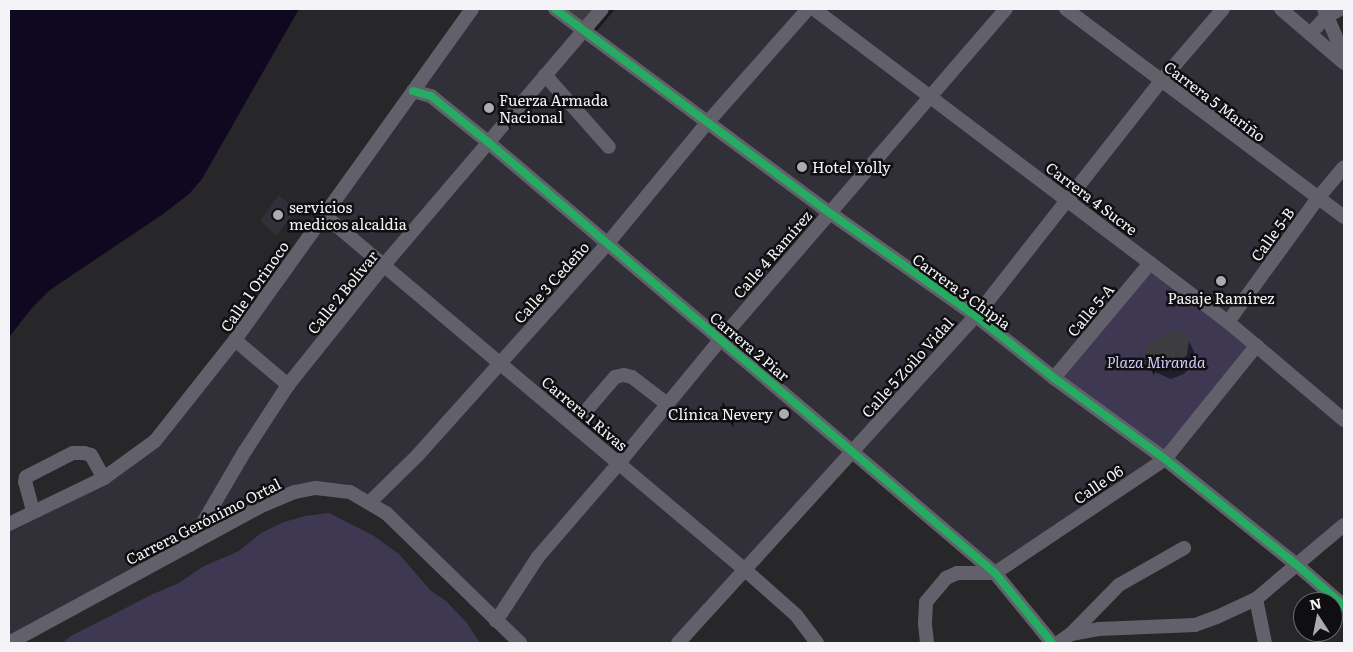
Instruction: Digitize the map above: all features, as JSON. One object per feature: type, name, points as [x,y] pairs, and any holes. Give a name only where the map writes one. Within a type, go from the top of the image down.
[{"type":"street","name":"Calle 1 Orinoco","points":[[9,524],[104,478],[155,441],[235,340],[472,9]]},
{"type":"street","name":"Carrera 3 Chipia","points":[[555,9],[830,213],[976,316],[1054,378],[1165,459],[1297,565],[1344,606]]},
{"type":"street","name":"Calle 2 Bolívar","points":[[190,545],[245,451],[288,385],[384,265],[602,9]]},
{"type":"street","name":"Calle 3 Cedeño","points":[[370,502],[418,456],[608,243],[708,123],[808,9]]},
{"type":"street","name":"Carrera 4 Sucre","points":[[814,9],[1228,322],[1344,420]]},
{"type":"street","name":"Calle 4 Ramírez","points":[[496,620],[538,557],[619,463],[721,339],[1006,9]]},
{"type":"street","name":"Carrera 5 Mariño","points":[[1066,9],[1344,217]]},
{"type":"street","name":"Calle 5 Zoilo Vidal","points":[[678,643],[976,316],[1161,81],[1223,9]]},
{"type":"street","points":[[1281,9],[1344,63]]},
{"type":"street","points":[[1310,34],[1326,13],[1340,9]]},
{"type":"street","points":[[1326,13],[1344,56]]},
{"type":"street","points":[[545,75],[609,147]]},
{"type":"street","name":"Carrera 2 Piar","points":[[413,91],[431,96],[488,142],[995,573],[1052,643]]},
{"type":"street","name":"Calle 5-B","points":[[1228,322],[1318,198],[1344,167]]},
{"type":"street","name":"Carrera 1 Rivas","points":[[324,215],[744,569],[796,615],[817,643]]},
{"type":"street","name":"Calle 5-A","points":[[1054,378],[1150,263]]},
{"type":"street","points":[[235,340],[288,385]]},
{"type":"street","name":"Calle 06","points":[[995,573],[1165,459],[1257,345]]},
{"type":"street","points":[[585,412],[615,377],[624,375],[632,378],[667,404]]},
{"type":"street","points":[[33,511],[25,482],[26,477],[64,458],[73,454],[84,453],[91,455],[104,478]]},
{"type":"street","name":"Carrera Gerónimo Ortal","points":[[9,643],[259,507],[295,492],[316,488],[338,490],[370,502],[386,513],[520,643]]},
{"type":"street","points":[[1071,634],[1130,626],[1195,625],[1256,599],[1344,525]]},
{"type":"street","points":[[1058,643],[1071,634],[1119,585],[1184,548]]},
{"type":"street","points":[[927,643],[925,623],[926,602],[946,578],[957,573],[995,573]]},
{"type":"street","points":[[1256,599],[1265,643]]},
{"type":"shaded area","points":[[9,9],[299,9],[202,179],[189,194],[163,214],[50,290],[32,308],[9,337]]},
{"type":"shaded area","points":[[472,9],[1324,9],[1344,56],[1344,525],[1297,565],[1165,459],[995,573],[853,451],[678,643],[520,643],[370,502],[305,490],[9,643],[9,524],[155,441]]},
{"type":"shaded area","name":"servicios medicos alcaldia","points":[[279,195],[296,210],[276,236],[260,220]]},
{"type":"green space","name":"Plaza Miranda","points":[[1151,268],[1252,346],[1165,453],[1059,377]]},
{"type":"green space","points":[[329,513],[374,536],[399,554],[430,590],[446,601],[467,623],[480,643],[62,643],[71,636],[153,594],[179,583],[202,567],[239,551],[261,533],[284,522],[305,516]]},
{"type":"building","points":[[561,9],[598,9],[583,27]]},
{"type":"building","points":[[1169,332],[1186,332],[1189,341],[1187,355],[1179,365],[1165,370],[1143,361],[1148,344]]},
{"type":"cycle path","points":[[555,9],[830,213],[976,316],[1054,378],[1165,459],[1297,565],[1344,606]]},
{"type":"cycle path","points":[[413,91],[431,96],[488,142],[995,573],[1052,643]]},
{"type":"place","name":"Fuerza Armada Nacional","points":[[489,108]]},
{"type":"place","name":"Hotel Yolly","points":[[802,167]]},
{"type":"place","name":"servicios medicos alcaldia","points":[[278,215]]},
{"type":"place","name":"Pasaje Ramírez","points":[[1221,281]]},
{"type":"place","name":"Clínica Nevery","points":[[784,414]]}]
